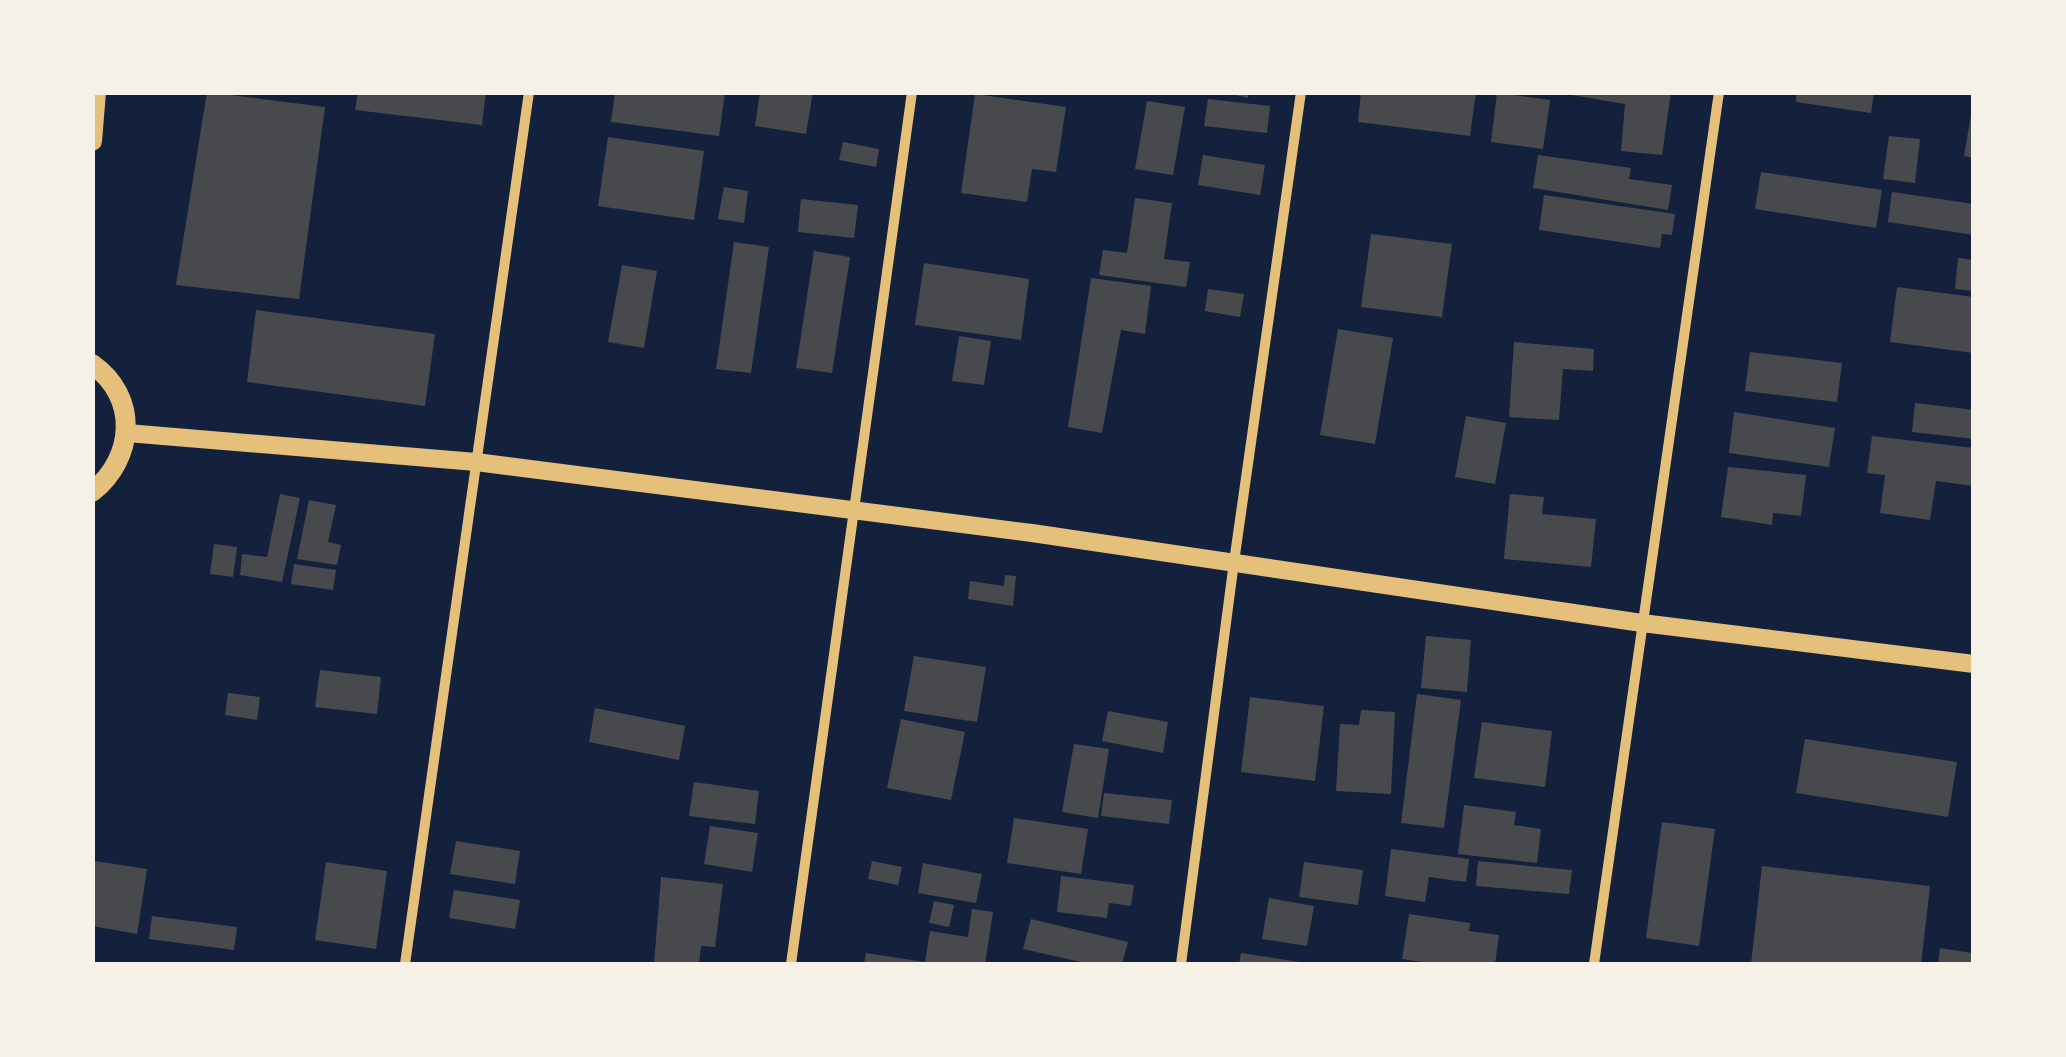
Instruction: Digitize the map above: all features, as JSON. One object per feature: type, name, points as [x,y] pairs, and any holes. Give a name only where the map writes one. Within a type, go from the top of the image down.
[{"type":"main road","points":[[92,141],[96,92]]},
{"type":"main road","points":[[92,364],[114,384],[125,407],[127,432],[122,458],[108,480],[92,492]]},
{"type":"street","points":[[405,964],[529,92]]},
{"type":"street","points":[[791,964],[912,92]]},
{"type":"street","points":[[1182,964],[1234,562],[1302,92]]},
{"type":"street","points":[[1594,964],[1719,92]]},
{"type":"street","points":[[127,432],[476,462],[854,509],[1642,623],[1974,664]]},
{"type":"building","points":[[207,92],[325,107],[299,299],[176,285]]},
{"type":"building","points":[[358,92],[486,92],[482,125],[355,110]]},
{"type":"building","points":[[615,92],[725,92],[719,136],[611,122]]},
{"type":"building","points":[[760,92],[813,92],[806,134],[755,126]]},
{"type":"building","points":[[1224,92],[1248,92],[1248,98]]},
{"type":"building","points":[[1361,92],[1476,92],[1470,136],[1358,122]]},
{"type":"building","points":[[1554,92],[1671,92],[1662,155],[1621,151],[1625,104]]},
{"type":"building","points":[[1797,92],[1874,92],[1871,113],[1796,102]]},
{"type":"building","points":[[1497,93],[1550,100],[1543,149],[1491,142]]},
{"type":"building","points":[[975,94],[1066,107],[1056,172],[1032,169],[1027,202],[961,193]]},
{"type":"building","points":[[1208,99],[1270,106],[1267,133],[1204,126]]},
{"type":"building","points":[[1147,101],[1185,107],[1173,175],[1135,169]]},
{"type":"building","points":[[1974,115],[1974,158],[1964,156]]},
{"type":"building","points":[[1889,136],[1920,139],[1915,183],[1883,179]]},
{"type":"building","points":[[608,137],[704,151],[694,220],[598,206]]},
{"type":"building","points":[[843,142],[879,149],[876,167],[839,160]]},
{"type":"building","points":[[1203,155],[1265,165],[1260,195],[1198,185]]},
{"type":"building","points":[[1538,155],[1631,168],[1629,179],[1672,185],[1668,210],[1533,188]]},
{"type":"building","points":[[1761,172],[1882,190],[1876,228],[1755,209]]},
{"type":"building","points":[[724,187],[748,191],[744,223],[718,219]]},
{"type":"building","points":[[1892,192],[1974,204],[1974,235],[1888,222]]},
{"type":"building","points":[[1544,195],[1675,214],[1672,235],[1662,234],[1660,248],[1539,230]]},
{"type":"building","points":[[1135,198],[1172,203],[1164,259],[1190,262],[1186,287],[1099,275],[1103,250],[1127,253]]},
{"type":"building","points":[[801,199],[858,205],[854,238],[798,232]]},
{"type":"building","points":[[1371,234],[1452,244],[1442,317],[1361,307]]},
{"type":"building","points":[[734,242],[769,247],[751,373],[716,369]]},
{"type":"building","points":[[814,251],[850,257],[832,373],[796,368]]},
{"type":"building","points":[[1958,258],[1974,260],[1974,291],[1955,289]]},
{"type":"building","points":[[924,263],[1029,279],[1021,340],[915,325]]},
{"type":"building","points":[[622,265],[657,271],[644,348],[608,342]]},
{"type":"building","points":[[1091,278],[1151,286],[1145,334],[1121,330],[1102,433],[1068,427]]},
{"type":"building","points":[[1897,287],[1974,297],[1974,353],[1890,342]]},
{"type":"building","points":[[1208,289],[1244,294],[1240,317],[1205,311]]},
{"type":"building","points":[[256,310],[435,334],[425,406],[247,382]]},
{"type":"building","points":[[1338,329],[1393,338],[1375,444],[1320,435]]},
{"type":"building","points":[[959,336],[991,341],[984,385],[952,381]]},
{"type":"building","points":[[1514,342],[1594,349],[1593,371],[1563,369],[1559,420],[1509,417]]},
{"type":"building","points":[[1750,352],[1842,363],[1837,402],[1745,391]]},
{"type":"building","points":[[1915,403],[1974,410],[1974,439],[1912,432]]},
{"type":"building","points":[[1734,412],[1835,428],[1829,467],[1729,453]]},
{"type":"building","points":[[1466,416],[1506,423],[1495,484],[1455,477]]},
{"type":"building","points":[[1872,436],[1974,448],[1974,486],[1936,481],[1930,520],[1880,513],[1885,475],[1867,473]]},
{"type":"building","points":[[1728,467],[1806,475],[1801,516],[1773,513],[1772,525],[1721,517]]},
{"type":"building","points":[[280,494],[300,498],[282,582],[240,575],[242,554],[267,557]]},
{"type":"building","points":[[1510,494],[1544,497],[1542,514],[1596,519],[1591,567],[1504,559]]},
{"type":"building","points":[[309,500],[336,505],[328,542],[341,545],[337,565],[297,559]]},
{"type":"building","points":[[214,544],[237,547],[233,577],[210,574]]},
{"type":"building","points":[[294,564],[336,570],[333,590],[291,584]]},
{"type":"building","points":[[1005,575],[1016,576],[1013,606],[968,599],[970,581],[1004,586]]},
{"type":"building","points":[[1426,636],[1471,640],[1467,692],[1421,688]]},
{"type":"building","points":[[914,656],[986,667],[977,722],[904,711]]},
{"type":"building","points":[[320,670],[381,677],[377,714],[315,707]]},
{"type":"building","points":[[228,693],[260,697],[257,720],[225,715]]},
{"type":"building","points":[[1417,694],[1461,700],[1444,828],[1401,823]]},
{"type":"building","points":[[1250,697],[1324,706],[1315,781],[1241,772]]},
{"type":"building","points":[[595,708],[685,726],[679,760],[589,742]]},
{"type":"building","points":[[1361,710],[1395,712],[1391,794],[1336,791],[1340,724],[1359,725]]},
{"type":"building","points":[[1108,711],[1168,722],[1163,753],[1102,741]]},
{"type":"building","points":[[901,719],[965,732],[951,800],[887,788]]},
{"type":"building","points":[[1482,722],[1552,731],[1545,787],[1474,778]]},
{"type":"building","points":[[1805,739],[1957,762],[1948,817],[1796,793]]},
{"type":"building","points":[[1074,744],[1109,749],[1098,818],[1062,812]]},
{"type":"building","points":[[694,782],[759,791],[755,824],[689,816]]},
{"type":"building","points":[[1104,793],[1172,800],[1169,824],[1101,816]]},
{"type":"building","points":[[1464,805],[1516,812],[1514,825],[1541,829],[1537,863],[1458,854]]},
{"type":"building","points":[[1014,818],[1088,829],[1081,874],[1007,863]]},
{"type":"building","points":[[1662,822],[1715,829],[1699,946],[1646,938]]},
{"type":"building","points":[[710,826],[758,833],[752,872],[704,864]]},
{"type":"building","points":[[456,841],[520,851],[515,884],[450,874]]},
{"type":"building","points":[[1391,849],[1469,859],[1466,882],[1429,877],[1425,902],[1385,896]]},
{"type":"building","points":[[95,861],[147,869],[137,934],[92,926]]},
{"type":"building","points":[[872,861],[902,867],[898,885],[868,879]]},
{"type":"building","points":[[1478,861],[1572,870],[1569,894],[1476,886]]},
{"type":"building","points":[[326,862],[387,871],[376,949],[315,940]]},
{"type":"building","points":[[1304,862],[1363,870],[1358,905],[1299,897]]},
{"type":"building","points":[[923,863],[982,874],[976,903],[918,893]]},
{"type":"building","points":[[1762,866],[1930,886],[1921,964],[1751,964]]},
{"type":"building","points":[[1061,876],[1134,885],[1131,906],[1109,903],[1107,918],[1057,912]]},
{"type":"building","points":[[661,877],[723,884],[715,947],[701,946],[699,964],[654,964]]},
{"type":"building","points":[[454,890],[520,900],[515,929],[449,918]]},
{"type":"building","points":[[1269,898],[1314,906],[1307,946],[1262,939]]},
{"type":"building","points":[[934,901],[954,905],[949,927],[929,923]]},
{"type":"building","points":[[972,909],[993,912],[985,964],[864,964],[866,953],[925,962],[930,931],[968,937]]},
{"type":"building","points":[[1409,914],[1470,923],[1469,931],[1499,935],[1495,964],[1437,964],[1402,959]]},
{"type":"building","points":[[152,916],[237,927],[234,950],[149,939]]},
{"type":"building","points":[[1031,919],[1128,942],[1122,964],[1090,964],[1023,949]]},
{"type":"building","points":[[1940,948],[1972,953],[1971,964],[1938,964]]},
{"type":"building","points":[[1241,953],[1300,962],[1300,964],[1239,964]]}]
